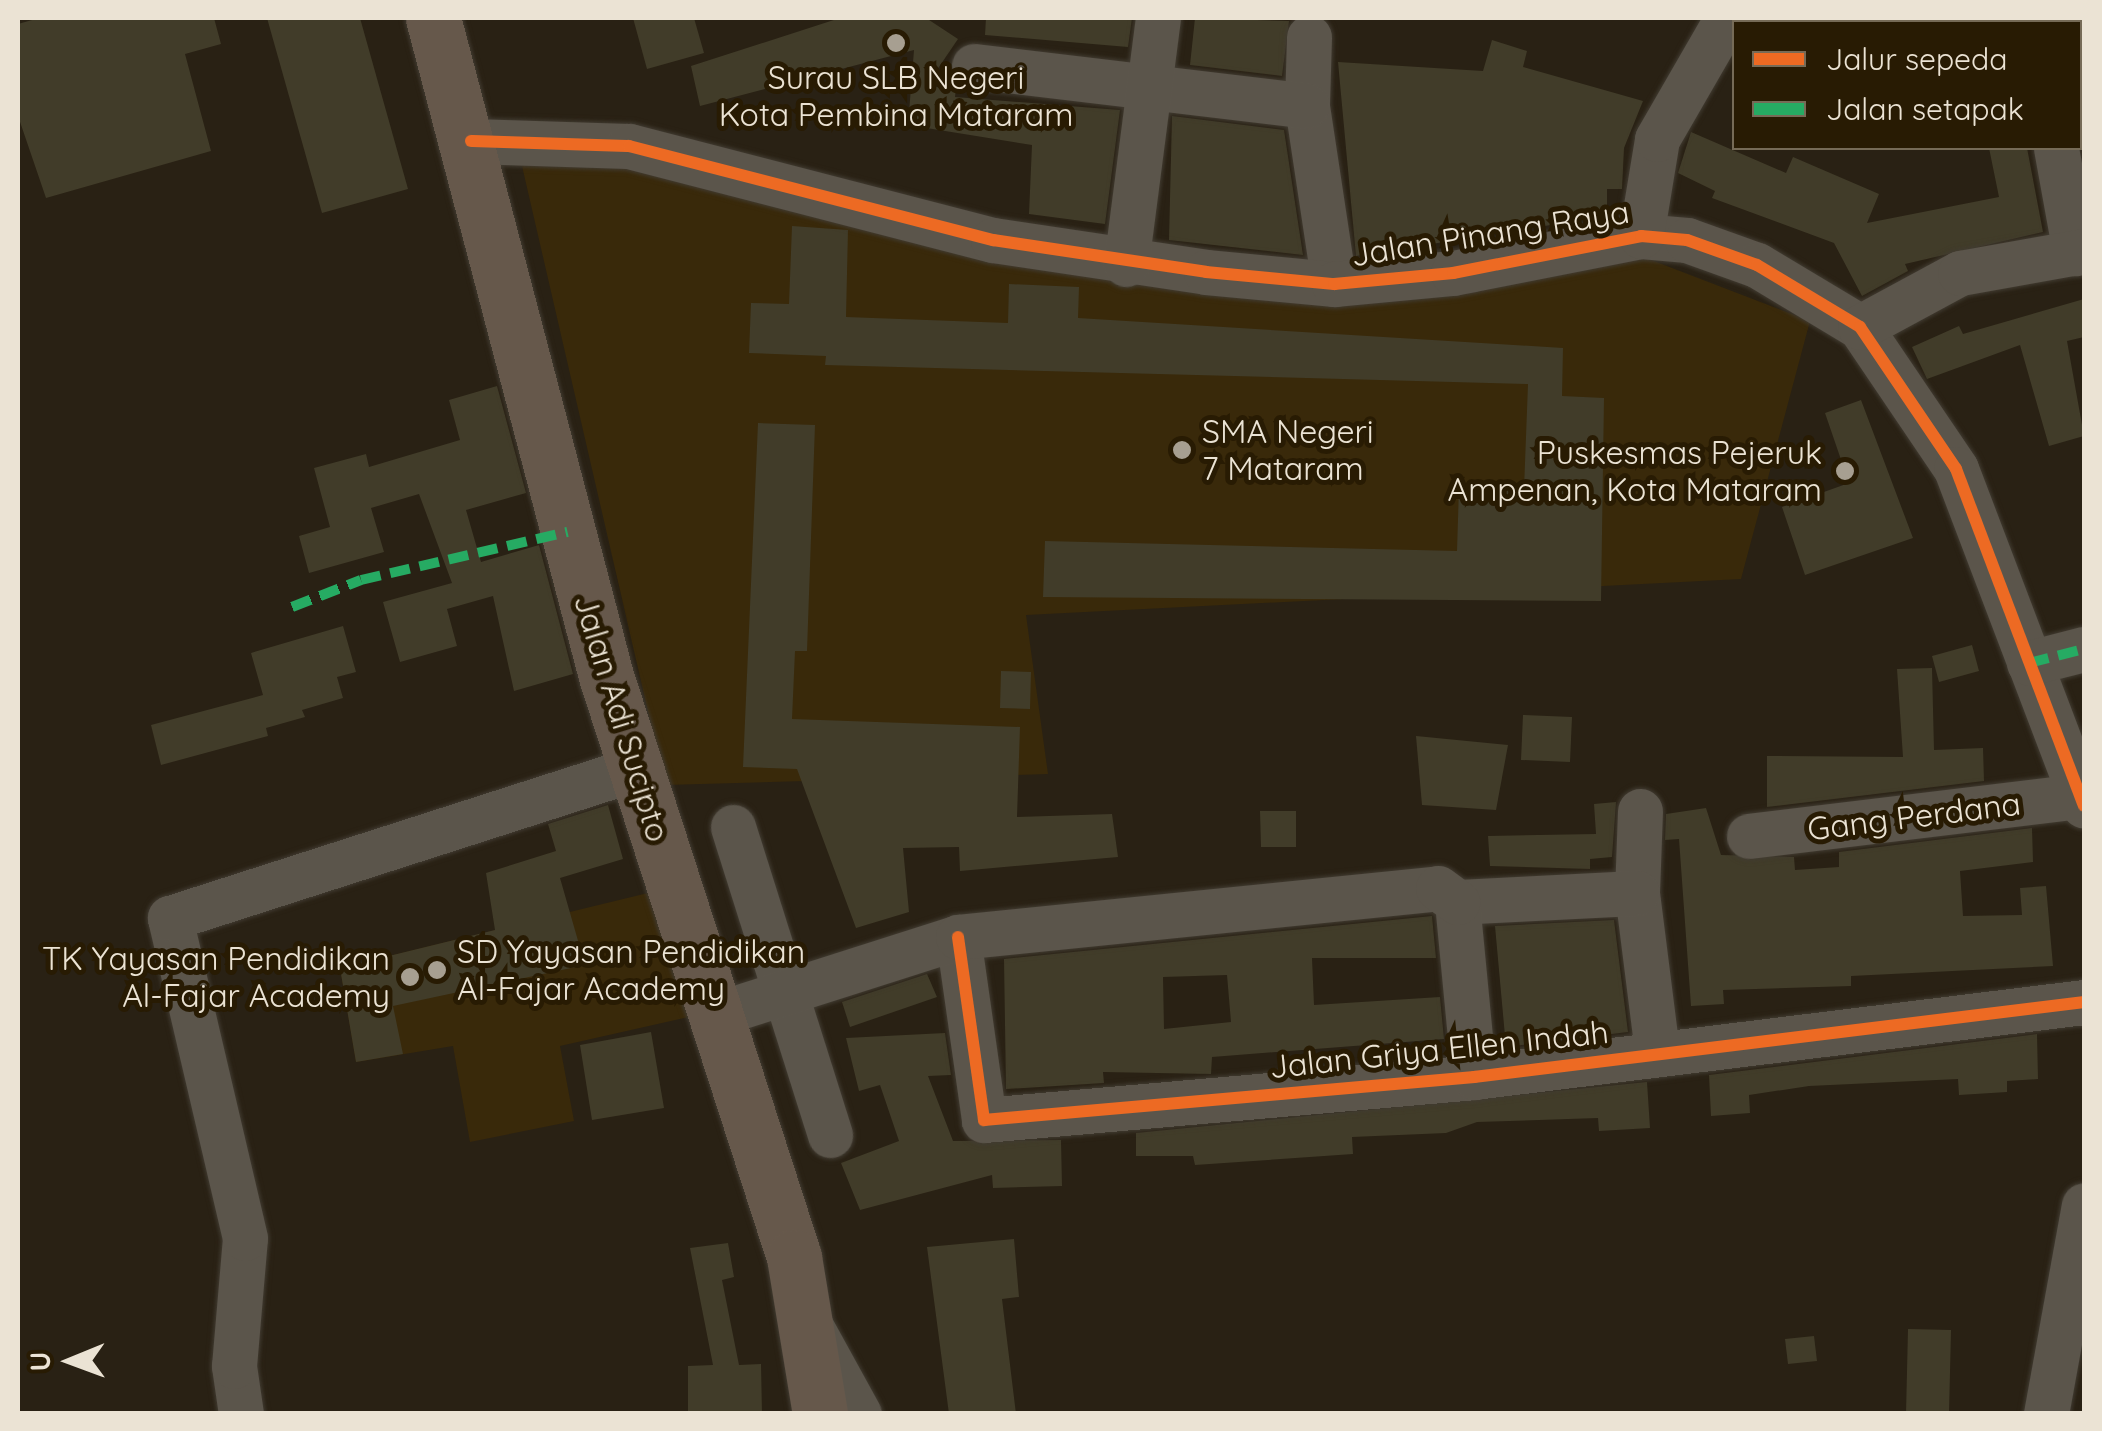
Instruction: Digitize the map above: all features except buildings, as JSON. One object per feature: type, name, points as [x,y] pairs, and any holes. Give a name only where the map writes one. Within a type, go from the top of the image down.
[{"type":"highway","name":"Jalan Adi Sucipto","points":[[433,18],[502,139],[634,769],[754,1001],[810,1325],[820,1414]]},
{"type":"street","points":[[1126,264],[1158,18]]},
{"type":"street","points":[[1641,236],[1657,139],[1728,18]]},
{"type":"street","points":[[1310,37],[1307,106],[1334,284]]},
{"type":"street","points":[[974,66],[1307,106]]},
{"type":"street","name":"Jalan Pinang Raya","points":[[502,139],[629,146],[900,220],[1126,264],[1334,284],[1453,273],[1641,236],[1687,240],[1757,265],[1860,326],[1956,469],[2082,801]]},
{"type":"street","points":[[1860,326],[1960,273],[2080,252],[2056,150]]},
{"type":"street","points":[[2029,663],[2084,649]]},
{"type":"street","points":[[241,1414],[234,1366],[244,1238],[170,918],[634,769]]},
{"type":"street","name":"Gang Perdana","points":[[1748,836],[2082,801]]},
{"type":"street","points":[[1640,812],[1637,893],[1657,1052]]},
{"type":"street","points":[[733,827],[754,1001],[830,1135]]},
{"type":"street","points":[[754,1001],[958,937],[1438,888],[1457,902],[1637,893]]},
{"type":"street","points":[[1457,902],[1474,1078]]},
{"type":"street","name":"Jalan Griya Ellen Indah","points":[[958,937],[984,1120],[1474,1078],[1657,1052],[2084,1002]]},
{"type":"street","points":[[2046,1414],[2082,1224]]},
{"type":"street","points":[[810,1325],[858,1414]]},
{"type":"shaded area","name":"SMA Negeri 7 Mataram","points":[[610,142],[926,233],[1311,275],[1620,248],[1810,321],[1741,579],[1026,615],[1048,774],[665,785],[519,153]]},
{"type":"shaded area","points":[[652,892],[693,1016],[560,1046],[574,1121],[470,1142],[453,1046],[356,1062],[340,968]]},
{"type":"marked path","points":[[292,607],[361,580],[568,532]]},
{"type":"marked path","points":[[2029,663],[2084,649]]},
{"type":"cycle path","points":[[471,141],[629,146],[993,240],[1206,272],[1334,284],[1453,273],[1641,236],[1687,240],[1757,265],[1860,327],[1956,469],[2084,806]]},
{"type":"cycle path","points":[[958,937],[984,1120],[1474,1077],[2084,1002]]},
{"type":"place","name":"Surau SLB Negeri Kota Pembina Mataram","points":[[896,43]]},
{"type":"place","name":"SMA Negeri 7 Mataram","points":[[1182,450]]},
{"type":"place","name":"Puskesmas Pejeruk Ampenan, Kota Mataram","points":[[1845,471]]},
{"type":"place","name":"SD Yayasan Pendidikan Al-Fajar Academy","points":[[437,970]]},
{"type":"place","name":"TK Yayasan Pendidikan Al-Fajar Academy","points":[[410,977]]}]
